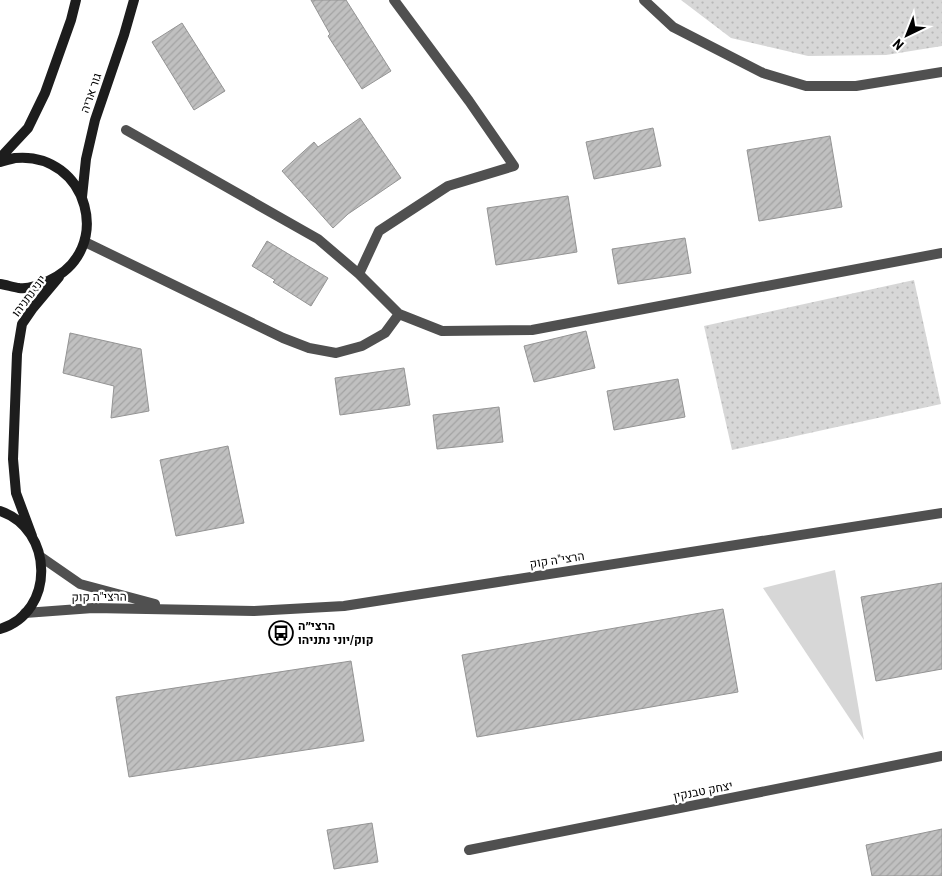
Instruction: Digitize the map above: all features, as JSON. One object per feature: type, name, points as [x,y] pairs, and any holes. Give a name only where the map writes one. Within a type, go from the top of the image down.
[{"type":"main road","points":[[0,158],[28,128],[45,93],[71,20],[76,0]]},
{"type":"main road","name":"גור אריה","points":[[82,197],[86,158],[95,120],[134,0]]},
{"type":"main road","points":[[0,162],[14,158],[34,159],[54,166],[71,179],[82,197],[86,211],[87,227],[85,242]]},
{"type":"main road","name":"יוני נתניהו","points":[[41,557],[16,493],[13,459],[17,354],[22,324],[58,277],[75,262],[85,242]]},
{"type":"main road","points":[[0,284],[19,288],[40,285],[58,277]]},
{"type":"main road","points":[[0,511],[21,523],[32,536]]},
{"type":"main road","points":[[1,629],[15,622],[34,601],[40,587],[41,557]]},
{"type":"street","points":[[359,274],[379,231],[448,186],[514,166],[469,101],[394,0]]},
{"type":"street","points":[[644,0],[673,27],[763,73],[806,86],[856,86],[942,72]]},
{"type":"street","points":[[126,130],[318,238],[359,274],[399,314],[442,331],[532,330],[942,253]]},
{"type":"street","points":[[85,242],[283,338],[309,348],[336,353],[362,346],[385,333],[399,314]]},
{"type":"street","name":"הרצי\"ה קוק","points":[[25,613],[93,608],[254,610],[344,606],[942,513]]},
{"type":"street","name":"הרצי\"ה קוק","points":[[41,557],[80,584],[173,609]]},
{"type":"street","name":"יצחק טבנקין","points":[[469,850],[942,756]]},
{"type":"shaded area","points":[[681,0],[942,0],[942,46],[886,55],[808,56],[731,38]]},
{"type":"shaded area","points":[[914,280],[941,404],[732,450],[704,326]]},
{"type":"shaded area","points":[[835,570],[864,740],[763,588]]},
{"type":"building","points":[[311,0],[346,0],[391,71],[362,89],[328,36],[330,34]]},
{"type":"building","points":[[182,23],[225,91],[194,110],[152,42]]},
{"type":"building","points":[[360,118],[401,178],[348,214],[333,228],[282,171],[314,142],[318,147]]},
{"type":"building","points":[[653,128],[661,166],[594,179],[586,142]]},
{"type":"building","points":[[830,136],[842,207],[759,221],[747,150]]},
{"type":"building","points":[[568,196],[577,252],[496,265],[487,208]]},
{"type":"building","points":[[685,238],[691,273],[618,284],[612,249]]},
{"type":"building","points":[[267,241],[328,278],[311,306],[252,266]]},
{"type":"building","points":[[586,331],[595,368],[534,382],[524,346]]},
{"type":"building","points":[[70,333],[141,349],[149,411],[111,418],[114,386],[63,373]]},
{"type":"building","points":[[404,368],[410,405],[340,415],[335,378]]},
{"type":"building","points":[[678,379],[685,417],[614,430],[607,391]]},
{"type":"building","points":[[499,407],[503,442],[437,449],[433,415]]},
{"type":"building","points":[[228,446],[244,523],[176,536],[160,460]]},
{"type":"building","points":[[942,583],[942,669],[876,681],[861,597]]},
{"type":"building","points":[[723,609],[738,692],[477,737],[462,655]]},
{"type":"building","points":[[351,661],[364,741],[129,777],[116,697]]},
{"type":"building","points":[[372,823],[378,862],[334,869],[327,830]]},
{"type":"building","points":[[942,829],[942,876],[872,876],[866,845]]},
{"type":"place","name":"הרצי״ה קוק/יוני נתניהו","points":[[281,633]]}]
